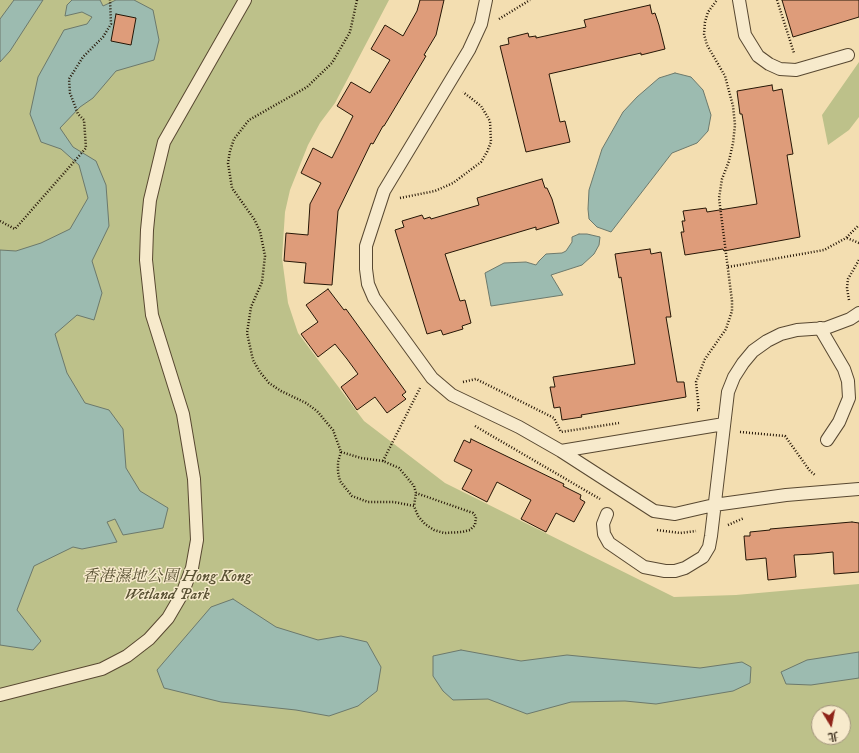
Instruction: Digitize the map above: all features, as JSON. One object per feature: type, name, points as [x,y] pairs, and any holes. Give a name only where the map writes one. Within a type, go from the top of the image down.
[{"type":"lane","points":[[0,695],[102,669],[127,656],[149,639],[168,618],[182,594],[192,568],[197,540],[194,479],[183,414],[152,315],[146,260],[147,230],[152,193],[164,142],[245,0]]},
{"type":"lane","points":[[486,0],[480,24],[469,50],[384,191],[368,240],[366,269],[368,284],[374,298],[432,378],[452,395],[519,427],[561,451],[654,511],[675,514],[714,505],[786,495],[859,489]]},
{"type":"lane","points":[[739,0],[745,35],[758,56],[768,64],[780,69],[796,70],[848,55]]},
{"type":"lane","points":[[607,514],[603,524],[604,534],[609,544],[644,567],[664,572],[685,568],[703,557],[709,547],[712,528],[728,392],[742,363],[753,351],[767,341],[781,334],[838,324],[858,313]]},
{"type":"lane","points":[[820,328],[844,369],[848,381],[849,398],[839,422],[827,440]]},
{"type":"lane","points":[[561,451],[724,424]]},
{"type":"path","points":[[0,221],[15,229],[86,148],[84,120],[78,114],[70,93],[69,79],[83,57],[103,37],[111,24],[110,0]]},
{"type":"path","points":[[357,0],[350,32],[332,62],[307,87],[249,120],[234,139],[228,164],[232,188],[257,225],[263,243],[265,256],[262,282],[251,307],[248,320],[248,340],[253,360],[269,383],[281,391],[306,403],[326,420],[338,441],[341,452],[338,462],[340,481],[352,496],[368,502],[394,502],[414,506]]},
{"type":"path","points":[[497,20],[530,0]]},
{"type":"path","points":[[692,411],[700,410],[696,382],[705,359],[730,321],[732,301],[719,198],[722,179],[729,161],[733,143],[735,124],[733,106],[725,76],[707,45],[704,34],[708,12],[717,0]]},
{"type":"path","points":[[777,0],[794,56]]},
{"type":"path","points":[[496,24],[499,13]]},
{"type":"path","points":[[788,55],[794,56],[802,54]]},
{"type":"path","points":[[458,98],[466,85]]},
{"type":"path","points":[[398,198],[429,192],[453,183],[481,162],[487,152],[491,142],[490,121],[481,106],[462,91]]},
{"type":"path","points":[[396,205],[402,191]]},
{"type":"path","points":[[728,267],[824,250],[846,238],[859,225]]},
{"type":"path","points":[[846,238],[859,243]]},
{"type":"path","points":[[858,313],[851,306],[847,296],[847,288],[852,270],[859,260]]},
{"type":"path","points":[[457,379],[461,382],[476,379],[554,418],[561,432],[622,422]]},
{"type":"path","points":[[383,461],[420,387],[424,391]]},
{"type":"path","points":[[472,424],[602,500]]},
{"type":"path","points":[[739,424],[738,431],[785,436],[810,471],[819,477]]},
{"type":"path","points":[[341,452],[361,458],[393,464],[405,473],[414,486],[416,493],[414,506],[418,516],[425,524],[434,530],[444,533],[462,532],[470,530],[476,521],[473,513],[416,493]]},
{"type":"path","points":[[655,529],[680,533],[732,524],[746,518]]},
{"type":"green space","name":"香港濕地公園 Hong Kong Wetland Park","points":[[0,0],[389,0],[335,103],[320,123],[308,145],[290,190],[285,212],[282,258],[288,303],[298,333],[364,421],[445,483],[674,597],[736,595],[859,584],[859,753],[0,753]]},
{"type":"green space","points":[[859,62],[859,117],[849,130],[828,145],[822,115]]},
{"type":"water","points":[[14,0],[43,0],[10,51],[0,62],[0,19]]},
{"type":"water","points":[[72,0],[100,0],[103,6],[116,0],[134,0],[153,10],[159,40],[154,60],[116,71],[93,98],[80,107],[60,128],[73,147],[96,161],[106,185],[109,226],[92,261],[102,293],[94,320],[77,315],[55,334],[67,373],[85,403],[109,410],[123,429],[126,468],[140,491],[168,508],[163,528],[123,535],[115,519],[107,522],[117,542],[82,549],[73,547],[34,566],[17,610],[41,641],[33,650],[0,645],[0,250],[16,251],[41,243],[70,229],[88,198],[79,165],[61,149],[41,142],[30,114],[38,77],[64,30],[87,24],[92,17],[82,12],[65,16],[67,5]]},
{"type":"water","points":[[675,73],[691,77],[703,90],[711,115],[708,131],[697,143],[672,153],[611,232],[597,227],[589,219],[589,190],[602,149],[623,112],[637,97],[659,78]]},
{"type":"water","points":[[579,234],[600,237],[599,245],[594,254],[582,265],[551,275],[563,295],[491,306],[485,273],[504,263],[526,262],[536,265],[546,254],[562,253],[566,251],[572,242],[572,237]]},
{"type":"water","points":[[233,599],[276,627],[318,640],[341,636],[367,642],[381,667],[377,691],[358,706],[329,716],[296,710],[221,702],[164,688],[157,670],[211,607]]},
{"type":"water","points":[[461,650],[521,661],[567,655],[700,668],[742,662],[751,667],[750,683],[733,691],[656,704],[625,701],[571,702],[527,714],[488,699],[453,700],[443,691],[433,676],[433,656]]},
{"type":"water","points":[[859,652],[859,678],[811,685],[786,684],[781,672],[807,660]]},
{"type":"building","points":[[420,0],[444,0],[436,35],[424,55],[426,56],[384,126],[373,144],[371,143],[338,211],[332,285],[304,283],[306,263],[284,261],[286,233],[308,235],[310,204],[321,183],[301,173],[313,148],[332,158],[353,116],[337,106],[351,82],[370,93],[390,60],[371,49],[385,25],[403,36],[417,11]]},
{"type":"building","points":[[782,0],[859,0],[859,17],[793,37]]},
{"type":"building","points":[[650,5],[652,14],[655,13],[665,49],[549,74],[560,122],[565,121],[570,142],[526,152],[500,46],[509,44],[508,38],[528,33],[529,37],[536,36],[536,38],[586,27],[584,20]]},
{"type":"building","points":[[116,14],[136,18],[131,45],[111,41]]},
{"type":"building","points":[[772,85],[773,91],[782,89],[793,154],[787,155],[800,237],[724,251],[723,249],[685,255],[681,232],[684,232],[682,221],[685,221],[683,211],[706,208],[707,212],[757,204],[737,91]]},
{"type":"building","points":[[542,179],[545,188],[547,188],[552,199],[559,223],[536,230],[536,227],[445,254],[460,301],[465,300],[471,323],[462,326],[463,329],[443,335],[441,330],[427,334],[395,230],[404,227],[402,221],[422,215],[424,219],[430,217],[431,219],[479,205],[477,198]]},
{"type":"building","points":[[650,249],[651,254],[661,252],[671,317],[666,317],[677,382],[684,382],[686,397],[581,415],[582,417],[562,420],[560,407],[554,408],[550,387],[555,387],[553,377],[635,364],[621,277],[619,278],[615,254]]},
{"type":"building","points":[[328,289],[344,310],[346,309],[406,392],[402,395],[406,399],[387,413],[375,397],[357,410],[341,387],[358,374],[347,359],[335,344],[318,357],[301,334],[318,322],[306,305]]},
{"type":"building","points":[[471,439],[564,484],[563,486],[581,495],[580,499],[585,502],[574,522],[556,513],[546,532],[521,519],[531,500],[497,482],[487,502],[462,489],[472,470],[454,461],[464,440],[470,443]]},
{"type":"building","points":[[852,522],[859,523],[859,572],[834,574],[833,552],[794,555],[796,577],[768,580],[766,558],[746,560],[744,536],[750,536],[750,532]]}]
